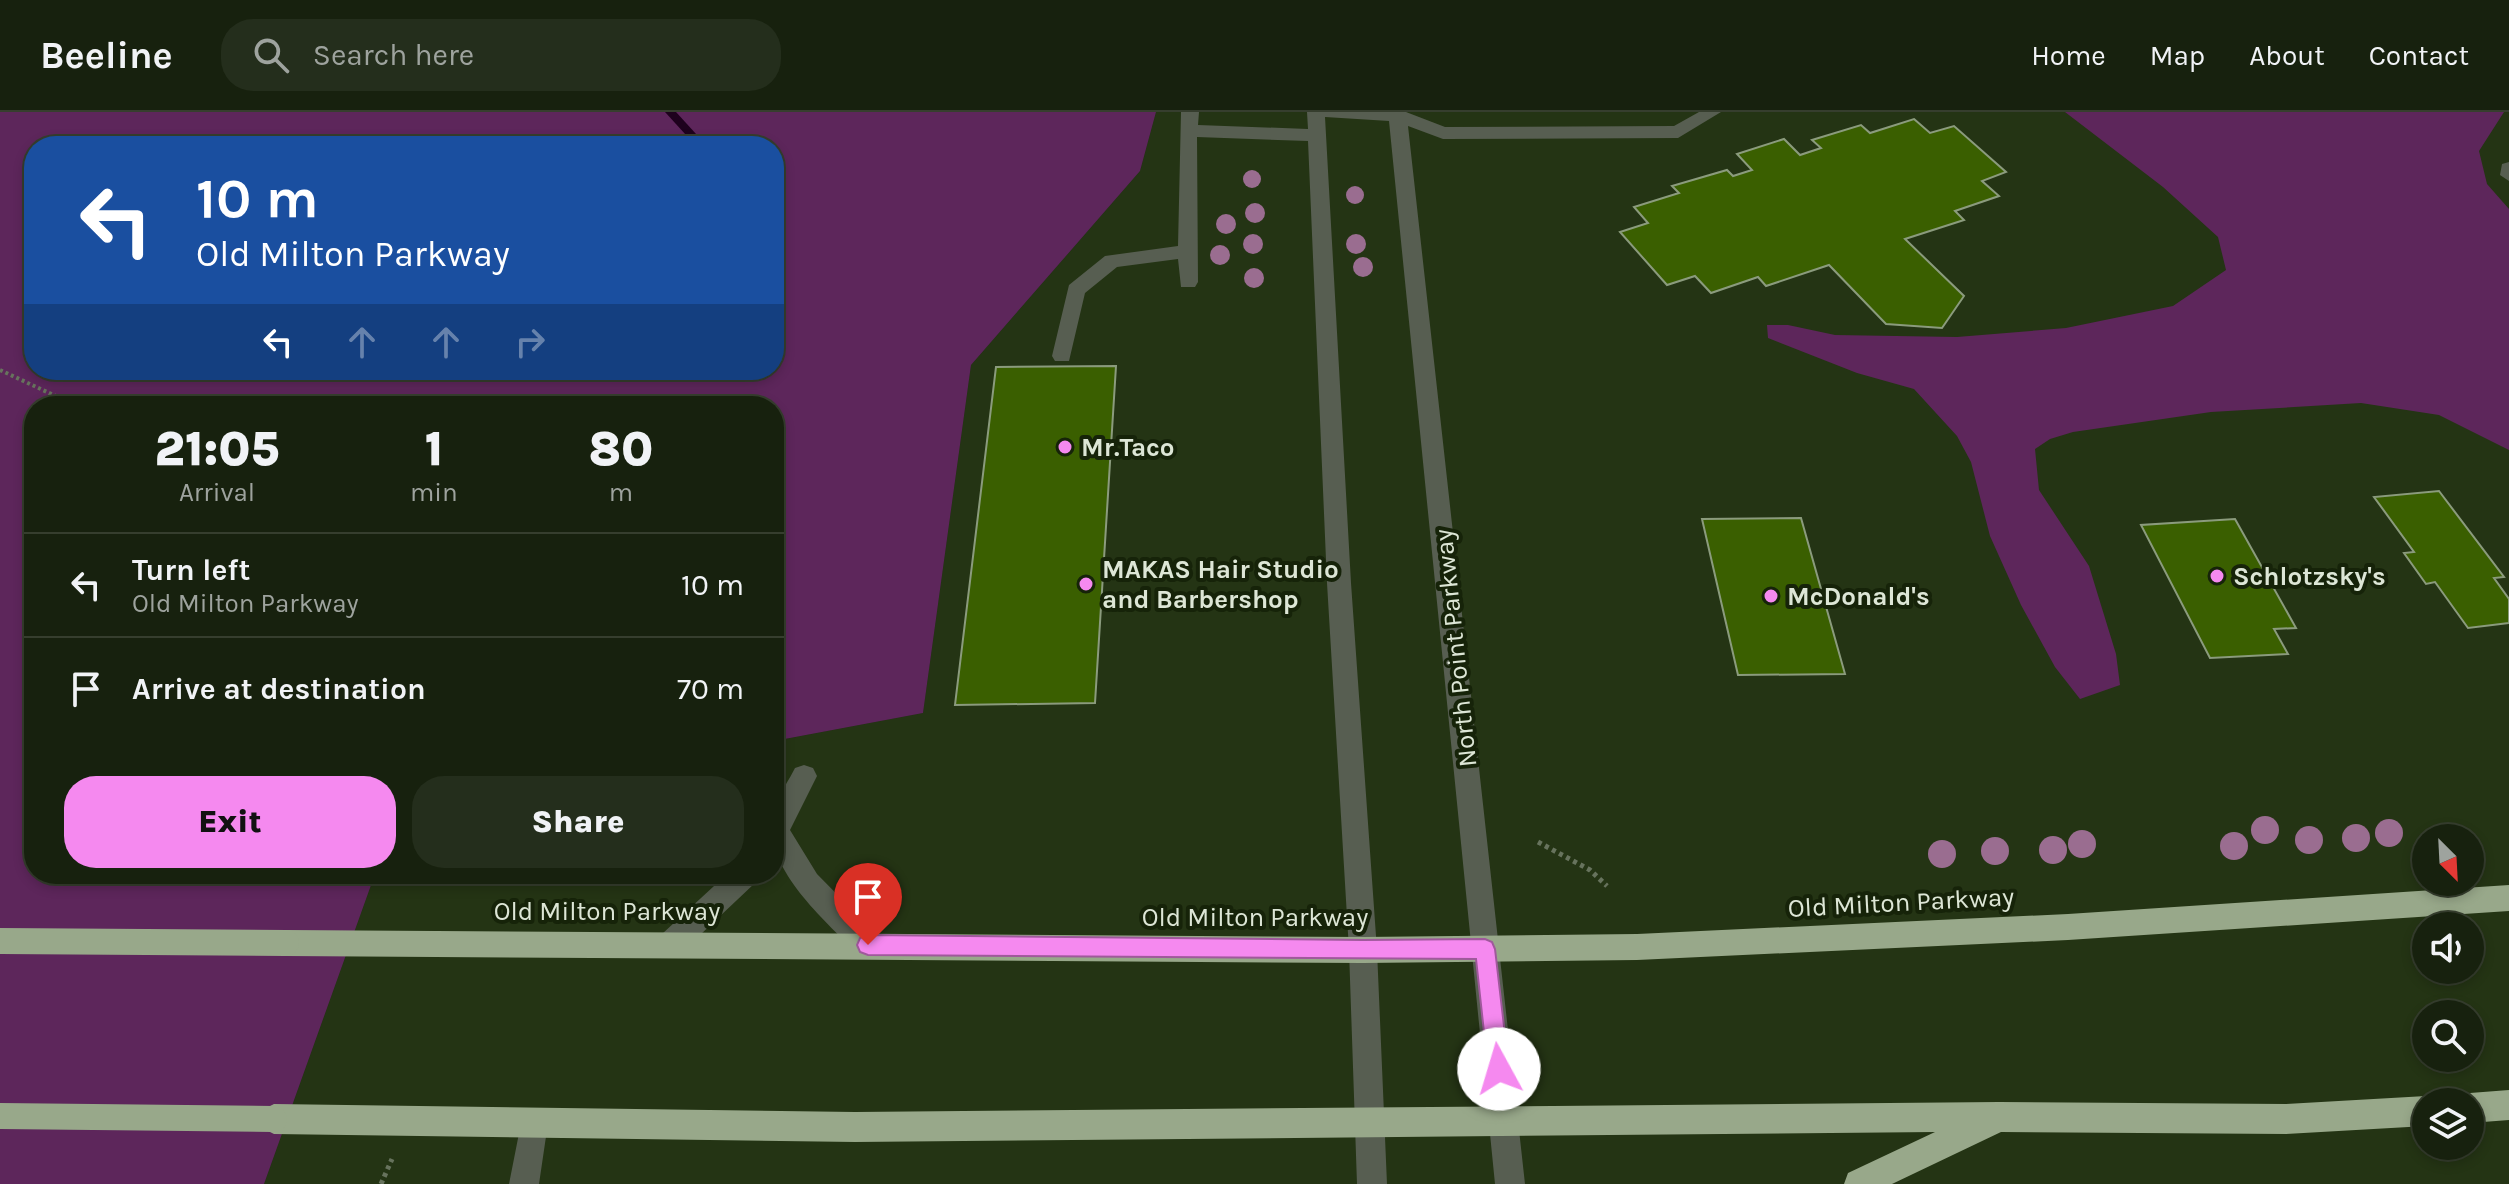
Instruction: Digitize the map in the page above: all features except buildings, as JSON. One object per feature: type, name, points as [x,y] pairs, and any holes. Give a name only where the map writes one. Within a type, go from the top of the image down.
[{"type":"highway","name":"Old Milton Parkway","points":[[0,941],[672,943],[1363,950],[1637,947],[2036,928],[2509,898]]},
{"type":"highway","points":[[2484,1107],[2509,1105]]},
{"type":"highway","points":[[0,1116],[855,1127],[1999,1117],[2286,1119],[2412,1112]]},
{"type":"highway","points":[[1859,1184],[1999,1117]]},
{"type":"street","points":[[1328,112],[1402,113],[1443,133],[1678,132],[1712,112]]},
{"type":"street","name":"North Point Parkway","points":[[1402,113],[1510,1184]]},
{"type":"street","points":[[1188,282],[1189,121],[1316,123],[1339,583],[1363,950],[1372,1184]]},
{"type":"street","points":[[2509,168],[2509,175]]},
{"type":"street","points":[[1062,356],[1076,290],[1112,261],[1188,251]]},
{"type":"street","points":[[784,815],[804,776]]},
{"type":"street","points":[[784,847],[808,883],[868,945]]},
{"type":"street","points":[[672,943],[735,884]]},
{"type":"street","points":[[524,1184],[533,1123]]},
{"type":"path","points":[[0,370],[56,396]]},
{"type":"path","points":[[1538,842],[1590,870],[1607,886]]},
{"type":"shaded area","points":[[0,112],[1156,112],[1140,171],[971,365],[923,713],[784,739],[784,396],[24,396],[24,884],[371,884],[264,1184],[0,1184]]},
{"type":"shaded area","points":[[1156,112],[2509,112],[2509,1184],[264,1184],[371,884],[784,884],[784,739],[923,713],[971,365],[1140,171]]},
{"type":"shaded area","points":[[2065,112],[2504,112],[2479,151],[2487,184],[2509,209],[2509,450],[2439,415],[2361,403],[2211,412],[2073,432],[2050,439],[2035,449],[2039,490],[2089,566],[2116,654],[2120,685],[2080,699],[2055,667],[2021,605],[1990,536],[1971,462],[1957,436],[1914,389],[1857,373],[1768,338],[1767,325],[1788,325],[1835,335],[1957,337],[2066,328],[2173,306],[2226,270],[2218,237],[2163,187]]},
{"type":"waterway","points":[[670,112],[693,136]]},
{"type":"place","name":"Mr.Taco","points":[[1065,447]]},
{"type":"place","name":"Schlotzsky's","points":[[2217,576]]},
{"type":"place","name":"MAKAS Hair Studio and Barbershop","points":[[1086,584]]},
{"type":"place","name":"McDonald's","points":[[1771,596]]},
{"type":"route","points":[[868,945],[1485,949],[1499,1069]]}]
